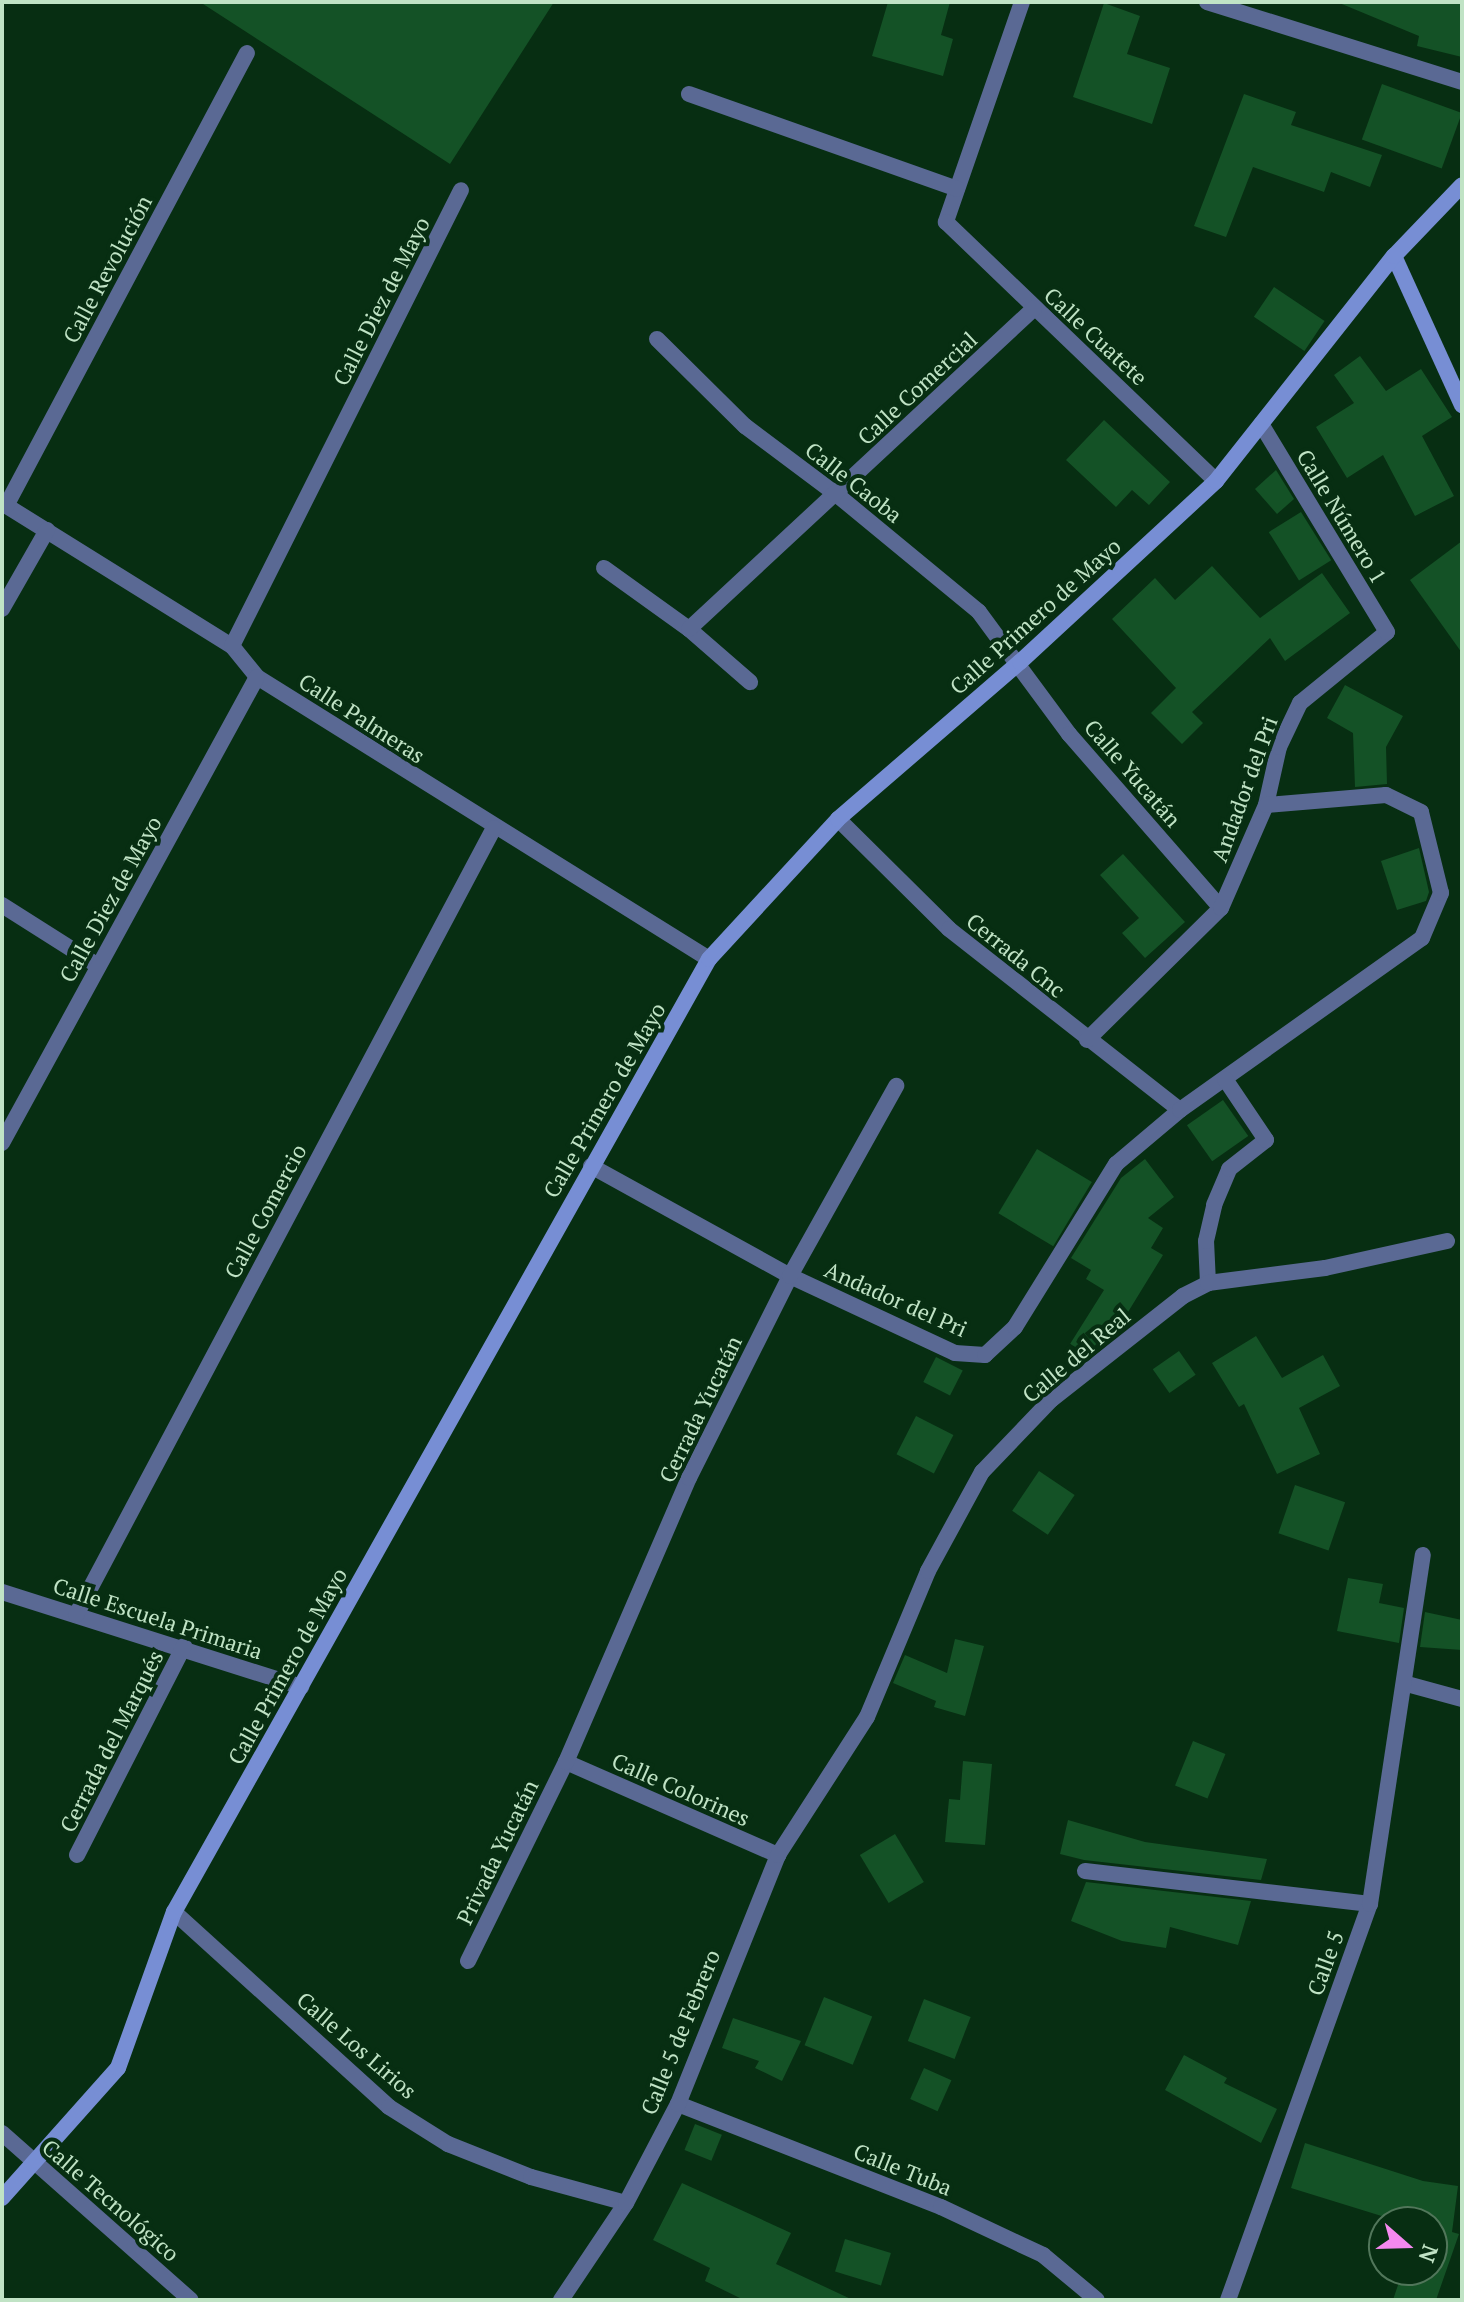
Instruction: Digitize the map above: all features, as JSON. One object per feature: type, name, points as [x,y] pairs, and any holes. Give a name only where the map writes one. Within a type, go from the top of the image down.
[{"type":"street","points":[[689,94],[957,189],[1022,2]]},
{"type":"street","points":[[1207,2],[1462,82]]},
{"type":"street","name":"Calle Revolución","points":[[4,504],[247,53]]},
{"type":"street","name":"Calle Primero de Mayo","points":[[2,2198],[118,2068],[174,1912],[709,959],[838,819],[1020,662],[1216,481],[1394,256],[1462,185]]},
{"type":"street","name":"Calle Cuatete","points":[[957,189],[946,222],[1216,481]]},
{"type":"street","name":"Calle Diez de Mayo","points":[[232,646],[461,190]]},
{"type":"street","points":[[1394,256],[1462,405]]},
{"type":"street","name":"Calle Comercial","points":[[689,629],[1034,308]]},
{"type":"street","name":"Calle Caoba","points":[[657,339],[745,426],[836,494],[979,612],[1020,662]]},
{"type":"street","name":"Calle Número 1","points":[[1261,424],[1387,632]]},
{"type":"street","name":"Calle Palmeras","points":[[4,504],[232,646],[257,677],[494,828],[709,959]]},
{"type":"street","points":[[2,609],[47,530]]},
{"type":"street","points":[[604,568],[689,629],[750,682]]},
{"type":"street","name":"Andador del Pri","points":[[1087,1040],[1221,908],[1266,805],[1279,747],[1300,703],[1387,632]]},
{"type":"street","name":"Calle Yucatán","points":[[1020,662],[1069,734],[1221,908]]},
{"type":"street","name":"Calle Diez de Mayo","points":[[2,1143],[257,677]]},
{"type":"street","name":"Andador del Pri","points":[[591,1166],[790,1276],[955,1353],[985,1355],[1015,1327],[1116,1164],[1180,1110],[1422,938],[1441,893],[1421,812],[1386,795],[1266,805]]},
{"type":"street","name":"Cerrada Cnc","points":[[838,819],[949,929],[1180,1110]]},
{"type":"street","name":"Calle Comercio","points":[[76,1615],[494,828]]},
{"type":"street","points":[[2,905],[98,966]]},
{"type":"street","points":[[1208,1283],[1206,1241],[1214,1205],[1229,1169],[1266,1140],[1225,1079]]},
{"type":"street","name":"Cerrada Yucatán","points":[[566,1762],[689,1478],[790,1276],[896,1086]]},
{"type":"street","name":"Calle del Real","points":[[778,1855],[867,1717],[928,1571],[982,1472],[1051,1400],[1183,1296],[1208,1283],[1325,1268],[1447,1241]]},
{"type":"street","name":"Calle 5","points":[[1228,2300],[1370,1904],[1407,1684],[1423,1555]]},
{"type":"street","name":"Calle Escuela Primaria","points":[[2,1592],[184,1646],[301,1687]]},
{"type":"street","name":"Cerrada del Marqués","points":[[77,1855],[184,1646]]},
{"type":"street","points":[[1407,1684],[1462,1699]]},
{"type":"street","name":"Calle Colorines","points":[[566,1762],[778,1855]]},
{"type":"street","name":"Privada Yucatán","points":[[468,1961],[566,1762]]},
{"type":"street","name":"Calle 5 de Febrero","points":[[561,2300],[626,2203],[678,2104],[778,1855]]},
{"type":"street","points":[[1085,1871],[1370,1904]]},
{"type":"street","name":"Calle Los Lirios","points":[[174,1912],[389,2107],[462,2149],[531,2177],[626,2203]]},
{"type":"street","name":"Calle Tuba","points":[[678,2104],[954,2213],[1043,2255],[1097,2300]]},
{"type":"street","name":"Calle Tecnológico","points":[[2,2133],[191,2300]]},
{"type":"building","points":[[200,2],[554,2],[450,164]]},
{"type":"building","points":[[888,2],[950,2],[941,35],[953,39],[943,76],[872,56]]},
{"type":"building","points":[[1337,2],[1462,2],[1462,57],[1417,46],[1419,36]]},
{"type":"building","points":[[1104,3],[1140,16],[1127,54],[1170,68],[1152,124],[1073,97]]},
{"type":"building","points":[[1382,84],[1462,113],[1442,169],[1362,139]]},
{"type":"building","points":[[1244,94],[1296,112],[1291,125],[1382,155],[1370,187],[1331,172],[1324,192],[1253,167],[1226,237],[1194,226]]},
{"type":"building","points":[[1274,287],[1325,321],[1304,351],[1254,317]]},
{"type":"building","points":[[1360,356],[1386,391],[1421,369],[1452,417],[1422,436],[1454,496],[1415,516],[1383,455],[1347,478],[1316,427],[1354,403],[1334,375]]},
{"type":"building","points":[[1104,420],[1170,482],[1149,505],[1132,490],[1116,507],[1066,460]]},
{"type":"building","points":[[1276,470],[1294,499],[1277,514],[1255,489]]},
{"type":"building","points":[[1301,512],[1331,560],[1299,580],[1269,532]]},
{"type":"building","points":[[1462,541],[1462,653],[1410,580]]},
{"type":"building","points":[[1212,566],[1260,618],[1322,573],[1350,613],[1285,661],[1270,638],[1192,712],[1203,723],[1182,744],[1151,713],[1176,688],[1112,619],[1155,578],[1175,600]]},
{"type":"building","points":[[1345,685],[1403,716],[1386,747],[1387,784],[1355,787],[1353,733],[1327,718]]},
{"type":"building","points":[[1419,848],[1429,892],[1426,901],[1397,910],[1381,861]]},
{"type":"building","points":[[1123,854],[1185,922],[1145,958],[1122,933],[1139,918],[1100,875]]},
{"type":"building","points":[[1223,1100],[1248,1136],[1212,1161],[1187,1125]]},
{"type":"building","points":[[1037,1149],[1092,1182],[1053,1246],[998,1213]]},
{"type":"building","points":[[1145,1159],[1174,1197],[1148,1218],[1163,1228],[1151,1248],[1163,1255],[1117,1330],[1090,1355],[1070,1344],[1104,1290],[1086,1279],[1091,1270],[1071,1258],[1121,1178]]},
{"type":"building","points":[[1256,1336],[1282,1378],[1323,1355],[1340,1386],[1299,1408],[1320,1454],[1277,1474],[1244,1404],[1239,1407],[1212,1363]]},
{"type":"building","points":[[1179,1351],[1196,1375],[1169,1393],[1153,1369]]},
{"type":"building","points":[[936,1357],[963,1371],[950,1396],[923,1382]]},
{"type":"building","points":[[916,1416],[953,1435],[934,1473],[896,1454]]},
{"type":"building","points":[[1039,1471],[1075,1495],[1048,1535],[1012,1511]]},
{"type":"building","points":[[1295,1485],[1345,1502],[1329,1550],[1278,1533]]},
{"type":"building","points":[[1348,1578],[1383,1584],[1379,1603],[1404,1608],[1399,1643],[1337,1631]]},
{"type":"building","points":[[1425,1612],[1462,1620],[1462,1650],[1420,1647]]},
{"type":"building","points":[[955,1639],[984,1646],[965,1716],[934,1707],[936,1701],[893,1683],[905,1655],[947,1673]]},
{"type":"building","points":[[1193,1741],[1225,1754],[1207,1799],[1175,1786]]},
{"type":"building","points":[[963,1761],[992,1764],[985,1845],[945,1842],[949,1799],[960,1800]]},
{"type":"building","points":[[1068,1820],[1145,1842],[1267,1859],[1261,1880],[1084,1860],[1060,1854]]},
{"type":"building","points":[[895,1834],[924,1882],[889,1903],[860,1855]]},
{"type":"building","points":[[1086,1882],[1251,1901],[1238,1945],[1170,1927],[1166,1948],[1122,1941],[1071,1921]]},
{"type":"building","points":[[824,1997],[872,2016],[853,2065],[805,2045]]},
{"type":"building","points":[[924,1999],[971,2017],[955,2059],[908,2041]]},
{"type":"building","points":[[733,2018],[801,2041],[782,2081],[755,2068],[759,2061],[722,2048]]},
{"type":"building","points":[[1184,2055],[1227,2078],[1224,2083],[1277,2109],[1261,2143],[1165,2090]]},
{"type":"building","points":[[924,2068],[951,2080],[938,2111],[910,2099]]},
{"type":"building","points":[[695,2124],[722,2135],[711,2161],[685,2150]]},
{"type":"building","points":[[1305,2143],[1423,2181],[1458,2186],[1452,2232],[1459,2234],[1448,2266],[1448,2206],[1368,2206],[1368,2212],[1291,2188]]},
{"type":"building","points":[[682,2183],[791,2233],[776,2264],[853,2300],[744,2300],[705,2281],[710,2268],[653,2240]]},
{"type":"building","points":[[845,2239],[891,2253],[881,2286],[835,2272]]},
{"type":"building","points":[[1398,2286],[1441,2286],[1436,2300],[1393,2300]]}]
